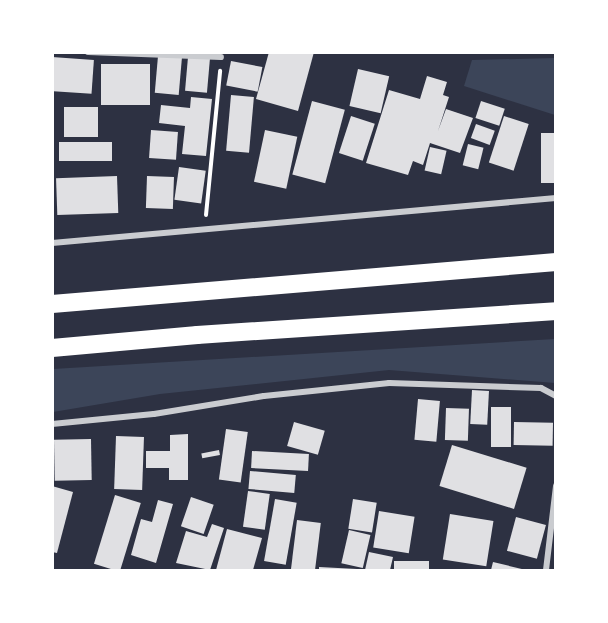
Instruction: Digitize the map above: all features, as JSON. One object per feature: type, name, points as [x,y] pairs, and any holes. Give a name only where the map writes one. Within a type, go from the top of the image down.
[{"type":"highway","points":[[52,304],[555,262]]},
{"type":"highway","points":[[52,348],[197,335],[555,311]]},
{"type":"street","points":[[88,52],[221,57]]},
{"type":"street","points":[[52,243],[555,198]]},
{"type":"street","points":[[52,424],[154,414],[264,396],[388,383],[541,388],[555,396]]},
{"type":"street","points":[[546,570],[555,486]]},
{"type":"path","points":[[205,228],[221,57]]},
{"type":"shaded area","points":[[555,58],[555,115],[464,86],[472,60]]},
{"type":"shaded area","points":[[555,339],[555,383],[389,370],[160,394],[53,412],[53,369]]},
{"type":"building","points":[[269,52],[314,52],[298,111],[256,99]]},
{"type":"building","points":[[158,56],[182,58],[179,95],[155,93]]},
{"type":"building","points":[[52,57],[94,60],[92,94],[52,91]]},
{"type":"building","points":[[188,57],[210,59],[207,93],[185,91]]},
{"type":"building","points":[[231,61],[262,67],[258,92],[226,86]]},
{"type":"building","points":[[101,64],[150,64],[150,105],[101,105]]},
{"type":"building","points":[[358,69],[389,76],[381,113],[349,106]]},
{"type":"building","points":[[427,76],[447,82],[443,95],[449,97],[438,131],[446,109],[473,118],[460,153],[430,143],[423,165],[413,161],[408,175],[366,163],[389,90],[420,99]]},
{"type":"building","points":[[231,95],[254,97],[249,153],[226,151]]},
{"type":"building","points":[[191,97],[212,99],[206,156],[182,154],[185,126],[159,123],[161,105],[190,108]]},
{"type":"building","points":[[312,101],[345,110],[325,183],[292,174]]},
{"type":"building","points":[[481,101],[505,109],[499,126],[475,118]]},
{"type":"building","points":[[64,107],[98,107],[98,137],[64,137]]},
{"type":"building","points":[[351,116],[375,124],[363,161],[339,153]]},
{"type":"building","points":[[504,116],[529,124],[514,171],[489,163]]},
{"type":"building","points":[[476,124],[495,131],[490,145],[471,138]]},
{"type":"building","points":[[151,130],[178,132],[176,160],[149,158]]},
{"type":"building","points":[[265,130],[297,137],[286,189],[254,182]]},
{"type":"building","points":[[541,133],[556,133],[556,183],[541,183]]},
{"type":"building","points":[[59,142],[112,142],[112,161],[59,161]]},
{"type":"building","points":[[468,144],[484,148],[478,169],[463,165]]},
{"type":"building","points":[[430,147],[447,151],[441,174],[425,170]]},
{"type":"building","points":[[179,167],[206,171],[201,203],[174,200]]},
{"type":"building","points":[[117,176],[118,213],[57,215],[56,178]]},
{"type":"building","points":[[147,176],[174,177],[173,209],[146,208]]},
{"type":"building","points":[[472,390],[489,391],[487,425],[470,424]]},
{"type":"building","points":[[418,399],[440,401],[436,442],[414,440]]},
{"type":"building","points":[[491,407],[511,407],[511,447],[491,447]]},
{"type":"building","points":[[446,408],[469,409],[468,441],[445,440]]},
{"type":"building","points":[[294,422],[325,431],[318,455],[287,446]]},
{"type":"building","points":[[514,422],[553,423],[553,446],[514,445]]},
{"type":"building","points":[[226,429],[248,432],[241,483],[219,480]]},
{"type":"building","points":[[188,434],[188,480],[169,480],[169,468],[146,468],[146,451],[170,451],[170,435]]},
{"type":"building","points":[[116,436],[144,437],[142,490],[114,489]]},
{"type":"building","points":[[91,439],[92,480],[55,481],[54,440]]},
{"type":"building","points":[[452,445],[527,468],[514,509],[439,486]]},
{"type":"building","points":[[219,450],[220,455],[202,458],[201,453]]},
{"type":"building","points":[[252,451],[309,454],[308,471],[251,468]]},
{"type":"building","points":[[250,471],[296,475],[294,493],[248,489]]},
{"type":"building","points":[[52,486],[73,492],[57,553],[52,552]]},
{"type":"building","points":[[248,491],[270,494],[265,530],[243,527]]},
{"type":"building","points":[[115,495],[141,503],[120,570],[94,564]]},
{"type":"building","points":[[191,497],[214,505],[204,534],[181,526]]},
{"type":"building","points":[[275,499],[297,503],[286,565],[264,561]]},
{"type":"building","points":[[353,499],[377,503],[372,532],[348,529]]},
{"type":"building","points":[[158,500],[173,504],[156,563],[131,555],[141,519],[152,522]]},
{"type":"building","points":[[379,511],[415,517],[409,553],[373,548]]},
{"type":"building","points":[[450,514],[493,521],[486,566],[443,559]]},
{"type":"building","points":[[516,517],[546,525],[537,559],[507,551]]},
{"type":"building","points":[[297,520],[321,523],[315,570],[291,570]]},
{"type":"building","points":[[212,524],[224,528],[210,570],[176,563],[186,531],[207,537]]},
{"type":"building","points":[[227,529],[262,538],[253,570],[216,570]]},
{"type":"building","points":[[349,530],[370,535],[363,568],[341,563]]},
{"type":"building","points":[[369,552],[393,557],[390,570],[365,570]]},
{"type":"building","points":[[394,561],[429,561],[429,570],[394,570]]},
{"type":"building","points":[[493,562],[526,570],[491,570]]},
{"type":"building","points":[[319,567],[357,569],[357,570],[319,570]]}]
